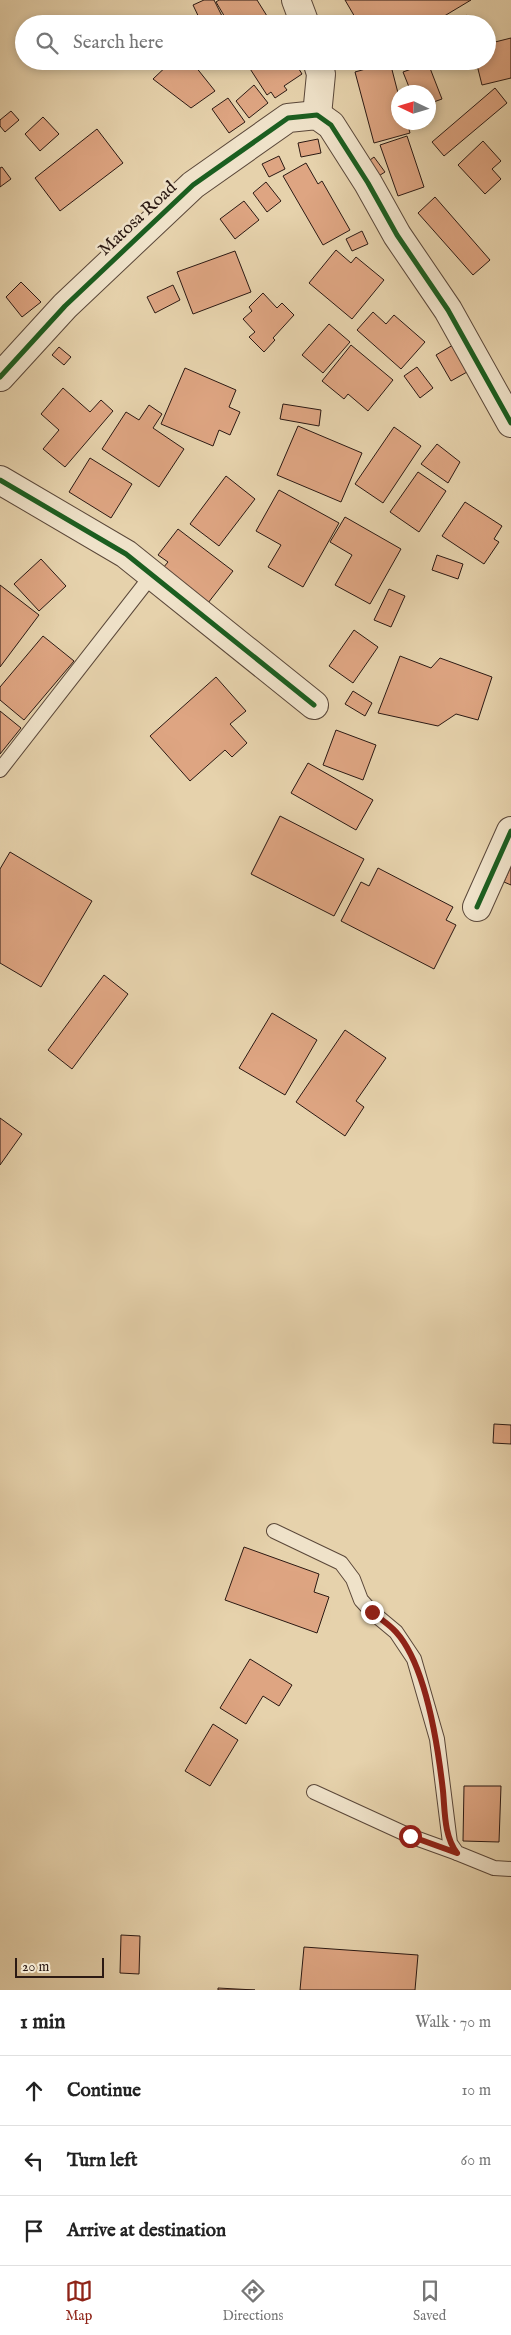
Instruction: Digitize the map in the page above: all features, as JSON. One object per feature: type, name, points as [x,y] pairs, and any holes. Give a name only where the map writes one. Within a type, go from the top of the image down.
[{"type":"street","points":[[296,0],[302,15]]},
{"type":"street","points":[[320,70],[317,115],[331,125],[368,183],[397,235],[448,310],[511,423]]},
{"type":"street","name":"Matosa Road","points":[[3,370],[64,306],[193,185],[288,118],[317,115]]},
{"type":"street","points":[[0,480],[126,554],[314,705]]},
{"type":"street","points":[[477,907],[511,831]]},
{"type":"lane","points":[[0,770],[152,576]]},
{"type":"lane","points":[[274,1531],[341,1564],[353,1579],[361,1600],[396,1632],[414,1659],[437,1739],[447,1828],[450,1843],[457,1853]]},
{"type":"lane","points":[[314,1792],[410,1836],[494,1868],[511,1869]]},
{"type":"building","points":[[204,0],[214,0],[222,15],[198,15],[193,5]]},
{"type":"building","points":[[219,0],[257,0],[266,15],[224,15],[216,2]]},
{"type":"building","points":[[345,0],[471,0],[446,15],[354,15]]},
{"type":"building","points":[[511,38],[511,78],[482,85],[478,70],[496,70],[496,42]]},
{"type":"building","points":[[162,70],[198,70],[215,91],[191,108],[153,79]]},
{"type":"building","points":[[251,70],[300,70],[302,74],[284,86],[287,90],[275,98],[271,92],[267,95]]},
{"type":"building","points":[[362,70],[392,70],[396,85],[391,85],[391,130],[409,130],[410,133],[374,143],[355,72]]},
{"type":"building","points":[[409,70],[431,70],[442,99],[436,101],[436,85],[408,85],[403,72]]},
{"type":"building","points":[[254,85],[268,103],[249,118],[236,101]]},
{"type":"building","points":[[495,88],[507,103],[444,156],[432,142]]},
{"type":"building","points":[[228,98],[245,122],[229,133],[212,109]]},
{"type":"building","points":[[11,111],[19,120],[5,132],[0,126],[0,120]]},
{"type":"building","points":[[43,117],[59,134],[40,151],[25,134]]},
{"type":"building","points":[[97,129],[123,163],[60,211],[35,178]]},
{"type":"building","points":[[407,136],[424,187],[398,196],[380,145]]},
{"type":"building","points":[[318,139],[321,153],[301,157],[298,143]]},
{"type":"building","points":[[483,141],[501,161],[492,169],[501,179],[485,194],[458,165]]},
{"type":"building","points":[[279,156],[285,169],[269,177],[262,164]]},
{"type":"building","points":[[374,157],[385,172],[377,177],[366,163]]},
{"type":"building","points":[[306,163],[318,184],[322,181],[350,230],[323,245],[283,176]]},
{"type":"building","points":[[2,167],[11,179],[0,187],[0,168]]},
{"type":"building","points":[[266,182],[281,201],[267,212],[253,193]]},
{"type":"building","points":[[435,197],[490,260],[473,275],[418,213]]},
{"type":"building","points":[[244,201],[259,220],[235,239],[220,219]]},
{"type":"building","points":[[362,231],[368,244],[352,251],[346,239]]},
{"type":"building","points":[[336,250],[351,263],[356,257],[384,280],[352,319],[309,283]]},
{"type":"building","points":[[235,251],[251,292],[193,314],[177,272]]},
{"type":"building","points":[[21,282],[41,302],[22,317],[6,297]]},
{"type":"building","points":[[173,285],[180,300],[155,313],[147,297]]},
{"type":"building","points":[[263,293],[277,308],[282,303],[294,315],[273,338],[275,340],[264,352],[249,337],[255,332],[243,319],[252,311],[249,307]]},
{"type":"building","points":[[373,312],[386,324],[394,315],[425,342],[401,369],[357,330]]},
{"type":"building","points":[[329,324],[350,342],[323,373],[302,355]]},
{"type":"building","points":[[351,345],[393,380],[368,411],[348,394],[344,399],[322,381]]},
{"type":"building","points":[[453,345],[467,372],[451,381],[436,355]]},
{"type":"building","points":[[59,347],[71,357],[64,365],[52,355]]},
{"type":"building","points":[[417,367],[433,388],[420,398],[404,376]]},
{"type":"building","points":[[185,368],[236,390],[229,407],[240,412],[230,435],[219,430],[213,446],[161,424]]},
{"type":"building","points":[[63,388],[90,412],[101,400],[113,411],[65,467],[43,449],[59,430],[41,414]]},
{"type":"building","points":[[283,404],[321,410],[319,426],[280,419]]},
{"type":"building","points":[[149,405],[162,414],[153,428],[184,449],[159,487],[102,449],[126,412],[139,420]]},
{"type":"building","points":[[298,426],[362,453],[341,502],[277,475]]},
{"type":"building","points":[[394,427],[421,446],[383,503],[355,484]]},
{"type":"building","points":[[437,444],[460,462],[448,483],[421,464]]},
{"type":"building","points":[[90,458],[132,484],[111,518],[69,492]]},
{"type":"building","points":[[418,472],[446,491],[419,532],[390,512]]},
{"type":"building","points":[[226,476],[255,499],[219,546],[190,524]]},
{"type":"building","points":[[279,490],[339,523],[303,587],[268,567],[281,545],[256,531]]},
{"type":"building","points":[[465,502],[502,526],[494,539],[499,542],[484,564],[442,536]]},
{"type":"building","points":[[345,517],[401,549],[370,604],[335,585],[352,555],[330,542]]},
{"type":"building","points":[[178,529],[233,571],[208,603],[163,568],[168,562],[158,555]]},
{"type":"building","points":[[437,555],[463,564],[458,579],[432,570]]},
{"type":"building","points":[[41,559],[66,586],[39,611],[14,584]]},
{"type":"building","points":[[0,585],[39,615],[0,667]]},
{"type":"building","points":[[389,589],[405,596],[391,627],[374,620]]},
{"type":"building","points":[[354,630],[378,647],[353,683],[329,666]]},
{"type":"building","points":[[43,636],[74,661],[24,720],[0,700],[0,687]]},
{"type":"building","points":[[400,656],[431,668],[440,658],[492,677],[478,720],[456,714],[438,726],[378,713]]},
{"type":"building","points":[[216,677],[246,711],[230,724],[247,743],[232,757],[225,750],[190,781],[150,736]]},
{"type":"building","points":[[353,691],[372,703],[365,716],[345,704]]},
{"type":"building","points":[[0,711],[21,728],[0,754]]},
{"type":"building","points":[[336,730],[376,745],[363,780],[323,765]]},
{"type":"building","points":[[308,763],[373,800],[356,830],[291,793]]},
{"type":"building","points":[[280,816],[364,859],[334,916],[251,874]]},
{"type":"building","points":[[10,852],[92,901],[41,987],[0,963],[0,869]]},
{"type":"building","points":[[511,866],[511,885],[504,882]]},
{"type":"building","points":[[378,868],[453,907],[446,920],[456,925],[434,969],[341,921],[361,882],[369,886]]},
{"type":"building","points":[[104,975],[128,994],[72,1069],[48,1050]]},
{"type":"building","points":[[272,1013],[317,1040],[285,1095],[239,1068]]},
{"type":"building","points":[[345,1030],[386,1058],[356,1101],[364,1107],[345,1136],[296,1102]]},
{"type":"building","points":[[0,1118],[22,1134],[0,1165]]},
{"type":"building","points":[[494,1424],[511,1425],[511,1444],[493,1443]]},
{"type":"building","points":[[244,1547],[319,1574],[314,1592],[329,1597],[317,1633],[225,1600]]},
{"type":"building","points":[[250,1659],[292,1685],[279,1706],[263,1696],[246,1724],[220,1708]]},
{"type":"building","points":[[213,1724],[238,1740],[210,1786],[185,1771]]},
{"type":"building","points":[[464,1786],[501,1786],[499,1842],[463,1841]]},
{"type":"building","points":[[121,1935],[140,1936],[139,1974],[120,1973]]},
{"type":"building","points":[[304,1947],[418,1955],[415,1990],[300,1990]]},
{"type":"building","points":[[218,1988],[255,1990],[218,1990]]},
{"type":"cycle path","points":[[0,377],[65,306],[193,185],[288,118],[317,115],[331,125],[368,183],[397,235],[448,310],[511,423]]},
{"type":"cycle path","points":[[0,480],[126,554],[314,705]]},
{"type":"cycle path","points":[[477,907],[511,831]]},
{"type":"route","points":[[372,1612],[396,1632],[414,1659],[437,1739],[447,1828],[450,1843],[457,1853],[410,1836]]}]
